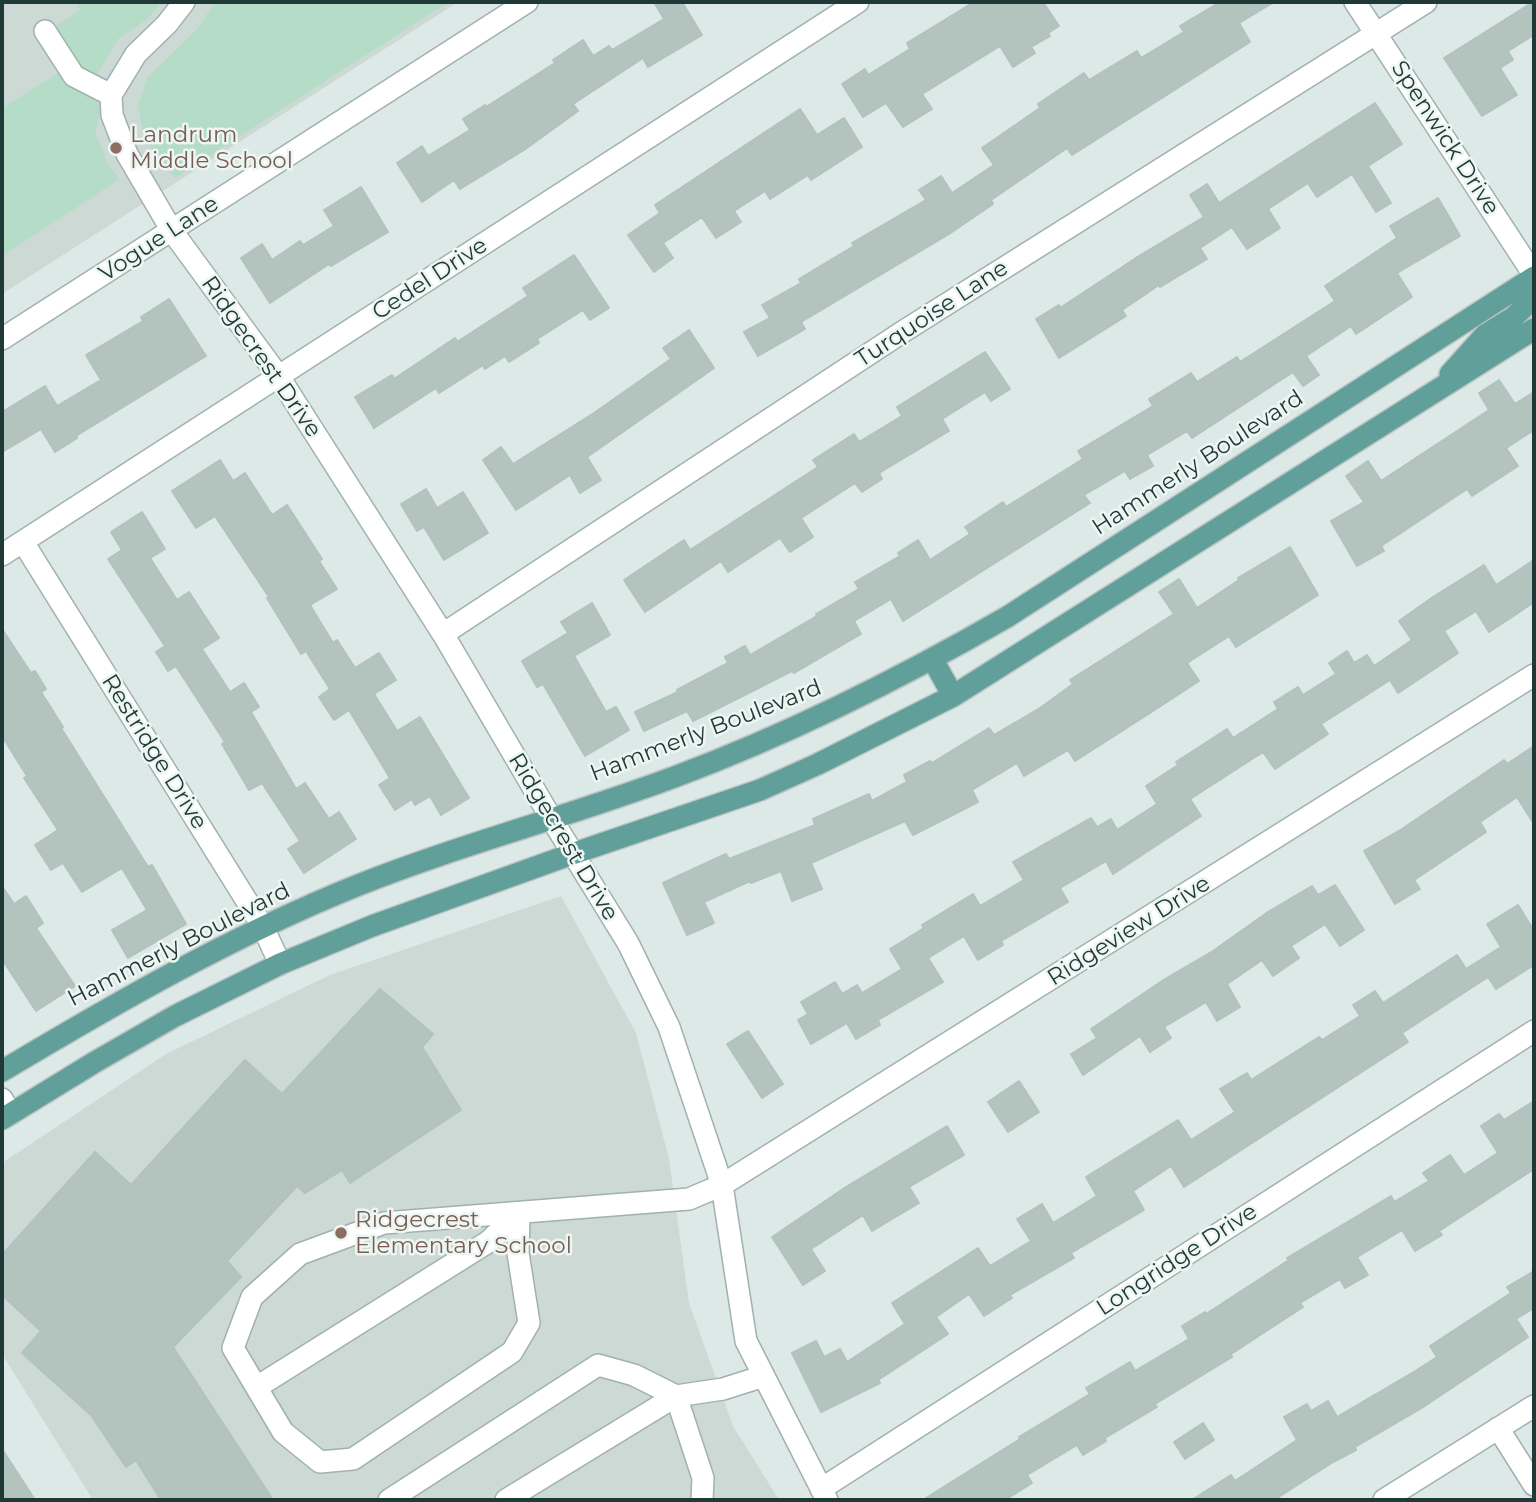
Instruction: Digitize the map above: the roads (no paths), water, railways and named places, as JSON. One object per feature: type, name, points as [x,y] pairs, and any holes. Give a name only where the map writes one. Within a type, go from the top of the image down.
[{"type":"main road","points":[[1432,393],[1485,335],[1514,317],[1528,303],[1534,277]]},
{"type":"main road","name":"Hammerly Boulevard","points":[[2,1072],[153,982],[263,928],[368,882],[455,849],[675,776],[758,744],[933,660],[1007,617],[1534,277]]},
{"type":"main road","points":[[5,1111],[175,1016],[280,964],[372,926],[760,790],[954,696],[1534,329]]},
{"type":"main road","points":[[1200,494],[1220,526]]},
{"type":"main road","points":[[933,660],[954,696]]},
{"type":"street","points":[[45,31],[74,76],[111,95],[136,54],[167,24],[184,2]]},
{"type":"street","name":"Vogue Lane","points":[[4,332],[172,231],[527,2]]},
{"type":"street","name":"Cedel Drive","points":[[2,555],[858,2]]},
{"type":"street","name":"Spenwick Drive","points":[[1355,2],[1534,277]]},
{"type":"street","name":"Turquoise Lane","points":[[443,634],[904,331],[1426,2]]},
{"type":"street","name":"Ridgecrest Drive","points":[[111,95],[111,115],[127,154],[172,231],[279,377],[443,634],[572,854],[628,943],[669,1027],[722,1185],[746,1341],[824,1495]]},
{"type":"street","name":"Restridge Drive","points":[[23,542],[263,928],[280,964]]},
{"type":"street","name":"Ridgeview Drive","points":[[257,1387],[233,1348],[252,1297],[300,1254],[384,1223],[689,1199],[722,1185],[1534,675]]},
{"type":"street","name":"Longridge Drive","points":[[824,1495],[1534,1031]]},
{"type":"street","points":[[519,1213],[518,1253],[529,1323],[512,1352],[353,1459],[320,1462],[283,1432],[257,1387],[488,1242],[519,1213]]},
{"type":"street","points":[[389,1500],[598,1365],[634,1375],[676,1396],[703,1478],[702,1500]]},
{"type":"street","points":[[506,1500],[676,1396],[723,1389],[764,1376]]},
{"type":"street","points":[[1384,1500],[1534,1406]]},
{"type":"street","points":[[1498,1428],[1534,1485]]},
{"type":"place","name":"Landrum Middle School","points":[[116,148]]},
{"type":"place","name":"Ridgecrest Elementary School","points":[[341,1233]]}]
